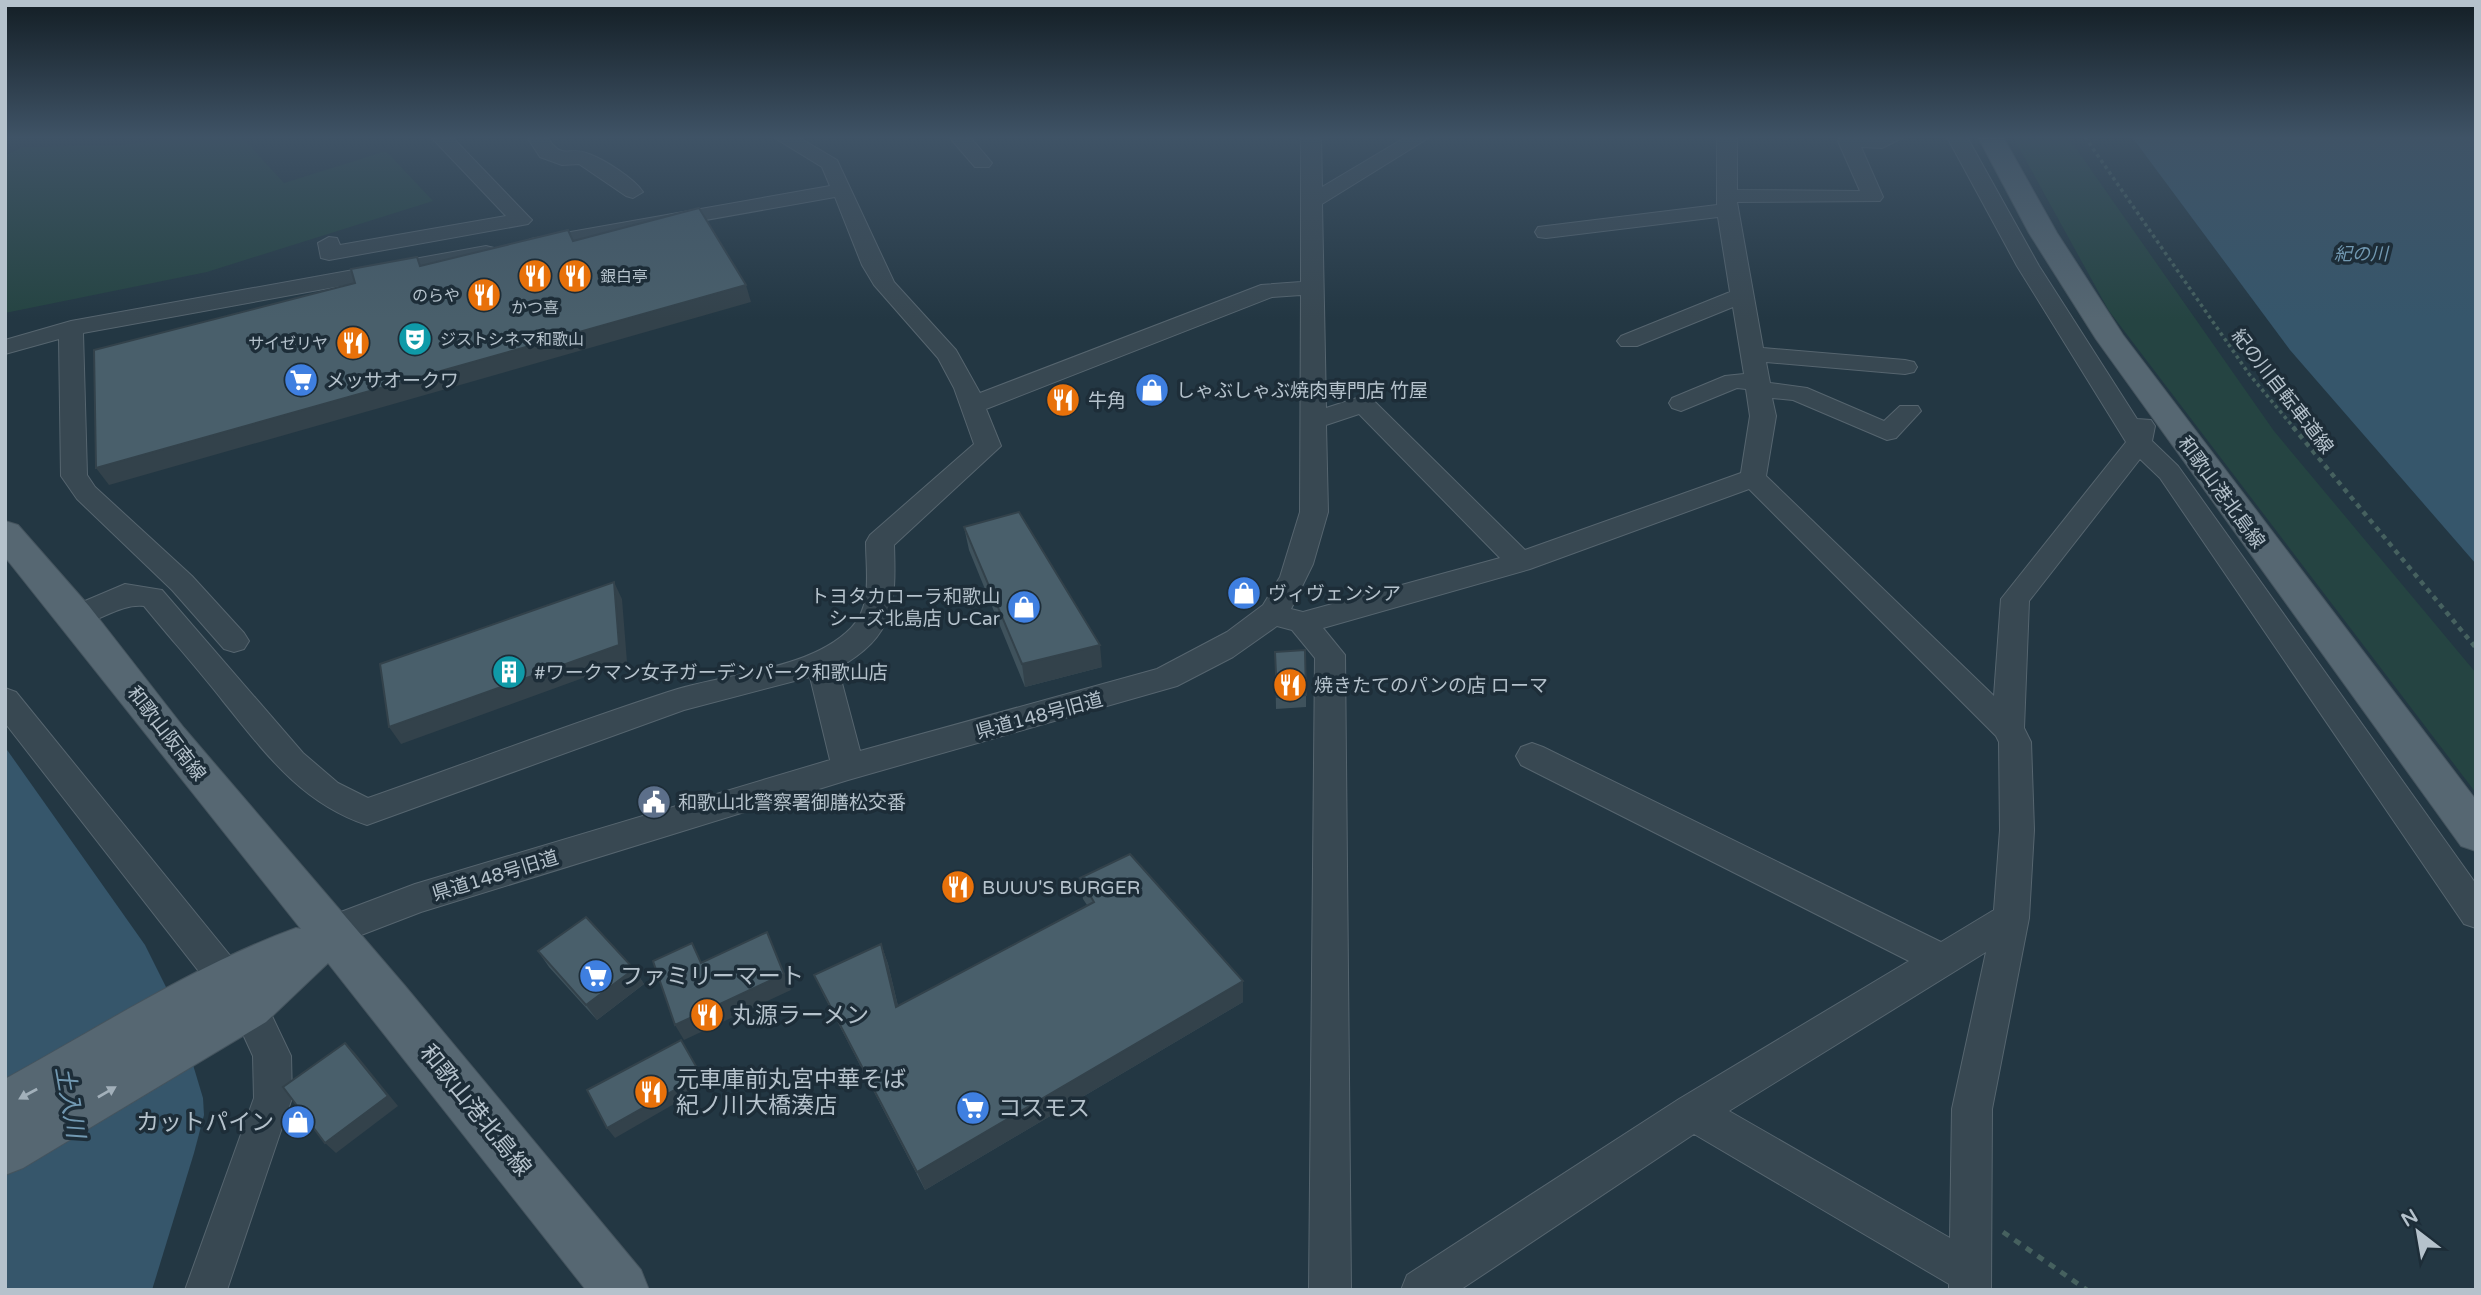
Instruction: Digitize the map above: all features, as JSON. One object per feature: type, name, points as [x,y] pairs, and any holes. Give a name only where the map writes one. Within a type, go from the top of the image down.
[{"type":"main road","name":"和歌山港北島線","points":[[2023,197],[2111,339],[2476,833]]},
{"type":"main road","name":"和歌山阪南線","points":[[5,533],[76,616],[170,739],[330,932]]},
{"type":"main road","name":"和歌山港北島線","points":[[330,932],[621,1290]]},
{"type":"main road","points":[[5,1150],[330,932]]},
{"type":"main road","points":[[5,1106],[219,1006]]},
{"type":"street","points":[[330,243],[329,253],[521,220],[499,197]]},
{"type":"street","points":[[5,346],[71,328],[800,197]]},
{"type":"street","points":[[76,616],[125,594],[152,597],[281,749],[311,778],[351,807],[368,812],[679,700],[822,663],[842,653],[862,636],[878,609],[880,542],[988,446],[973,405],[948,355],[885,285],[845,197]]},
{"type":"street","name":"県道148号旧道","points":[[330,932],[415,899],[848,767],[1166,678],[1287,618],[1314,512],[1312,197]]},
{"type":"street","points":[[1312,201],[1318,197]]},
{"type":"street","points":[[1727,197],[1763,416],[1753,478]]},
{"type":"street","points":[[1546,232],[1727,203],[1862,197]]},
{"type":"street","points":[[1990,197],[2028,266],[2139,443],[2169,472],[2476,913]]},
{"type":"street","points":[[973,405],[1269,290],[1312,288]]},
{"type":"street","points":[[1629,341],[1742,295]]},
{"type":"street","points":[[71,328],[74,476],[86,493],[182,583],[234,641]]},
{"type":"street","points":[[2008,728],[2015,599],[2139,443],[2143,427],[2104,352],[2111,339]]},
{"type":"street","points":[[1752,354],[1905,368]]},
{"type":"street","points":[[1681,403],[1734,381],[1798,393],[1887,432],[1909,411]]},
{"type":"street","points":[[1313,421],[1363,404],[1520,562]]},
{"type":"street","points":[[1287,618],[1520,562],[1753,478]]},
{"type":"street","points":[[1753,478],[2008,728],[2015,742],[2017,830],[2011,918],[1972,1109],[1970,1282]]},
{"type":"street","points":[[1287,618],[1329,655],[1330,1290]]},
{"type":"street","points":[[822,663],[848,767]]},
{"type":"street","points":[[5,699],[219,1006],[272,1056],[273,1098],[206,1290]]},
{"type":"street","points":[[1532,756],[1942,960]]},
{"type":"street","points":[[1422,1290],[1693,1112],[2011,918]]},
{"type":"street","points":[[1693,1112],[1970,1282]]},
{"type":"path","name":"紀の川自転車道線","points":[[2127,197],[2249,374],[2476,649]]},
{"type":"path","points":[[1971,1210],[2087,1290]]},
{"type":"green space","points":[[5,197],[430,197],[433,201],[207,272],[5,313]]},
{"type":"green space","points":[[2046,197],[2110,197],[2274,431],[2476,673],[2476,793],[2109,311]]},
{"type":"water","name":"紀の川","points":[[2177,197],[2476,197],[2476,564],[2290,350]]},
{"type":"water","name":"土入川","points":[[5,747],[145,945],[175,1005],[203,1098],[204,1115],[194,1153],[152,1290],[5,1290]]},
{"type":"building","points":[[699,208],[746,285],[96,468],[94,350],[355,283],[351,269],[417,257],[420,266],[568,230],[573,241]]},
{"type":"building","points":[[1019,512],[1100,645],[1022,664],[964,527]]},
{"type":"building","name":"#ワークマン女子ガーデンパーク和歌山店","points":[[614,582],[619,645],[389,727],[380,664]]},
{"type":"building","name":"焼きたてのパンの店 ローマ","points":[[1305,650],[1306,695],[1277,697],[1275,652]]},
{"type":"building","name":"コスモス","points":[[1130,854],[1243,981],[917,1172],[814,975],[881,944],[896,1007],[1094,902],[1080,878]]},
{"type":"building","name":"ファミリーマート","points":[[586,917],[634,969],[586,1005],[538,951]]},
{"type":"building","name":"丸源ラーメン","points":[[767,932],[784,974],[675,1025],[653,961],[692,943],[701,963]]},
{"type":"building","name":"元車庫前丸宮中華そば 紀ノ川大橋湊店","points":[[681,1040],[701,1075],[607,1128],[587,1090]]},
{"type":"building","points":[[345,1043],[388,1096],[325,1143],[283,1087]]},
{"type":"place","name":"かつ喜","points":[[535,276]]},
{"type":"place","name":"銀白亭","points":[[575,276]]},
{"type":"place","name":"のらや","points":[[484,295]]},
{"type":"place","name":"ジストシネマ和歌山","points":[[415,339]]},
{"type":"place","name":"サイゼリヤ","points":[[353,343]]},
{"type":"place","name":"メッサオークワ","points":[[301,380]]},
{"type":"place","name":"しゃぶしゃぶ焼肉専門店 竹屋","points":[[1152,390]]},
{"type":"place","name":"牛角","points":[[1063,400]]},
{"type":"place","name":"ヴィヴェンシア","points":[[1244,593]]},
{"type":"place","name":"トヨタカローラ和歌山 シーズ北島店 U-Car","points":[[1024,607]]},
{"type":"place","name":"#ワークマン女子ガーデンパーク和歌山店","points":[[509,672]]},
{"type":"place","name":"焼きたてのパンの店 ローマ","points":[[1290,685]]},
{"type":"place","name":"和歌山北警察署御膳松交番","points":[[654,802]]},
{"type":"place","name":"BUUU'S BURGER","points":[[958,887]]},
{"type":"place","name":"ファミリーマート","points":[[596,976]]},
{"type":"place","name":"丸源ラーメン","points":[[707,1015]]},
{"type":"place","name":"元車庫前丸宮中華そば 紀ノ川大橋湊店","points":[[651,1092]]},
{"type":"place","name":"コスモス","points":[[973,1108]]},
{"type":"place","name":"カットパイン","points":[[298,1122]]}]
